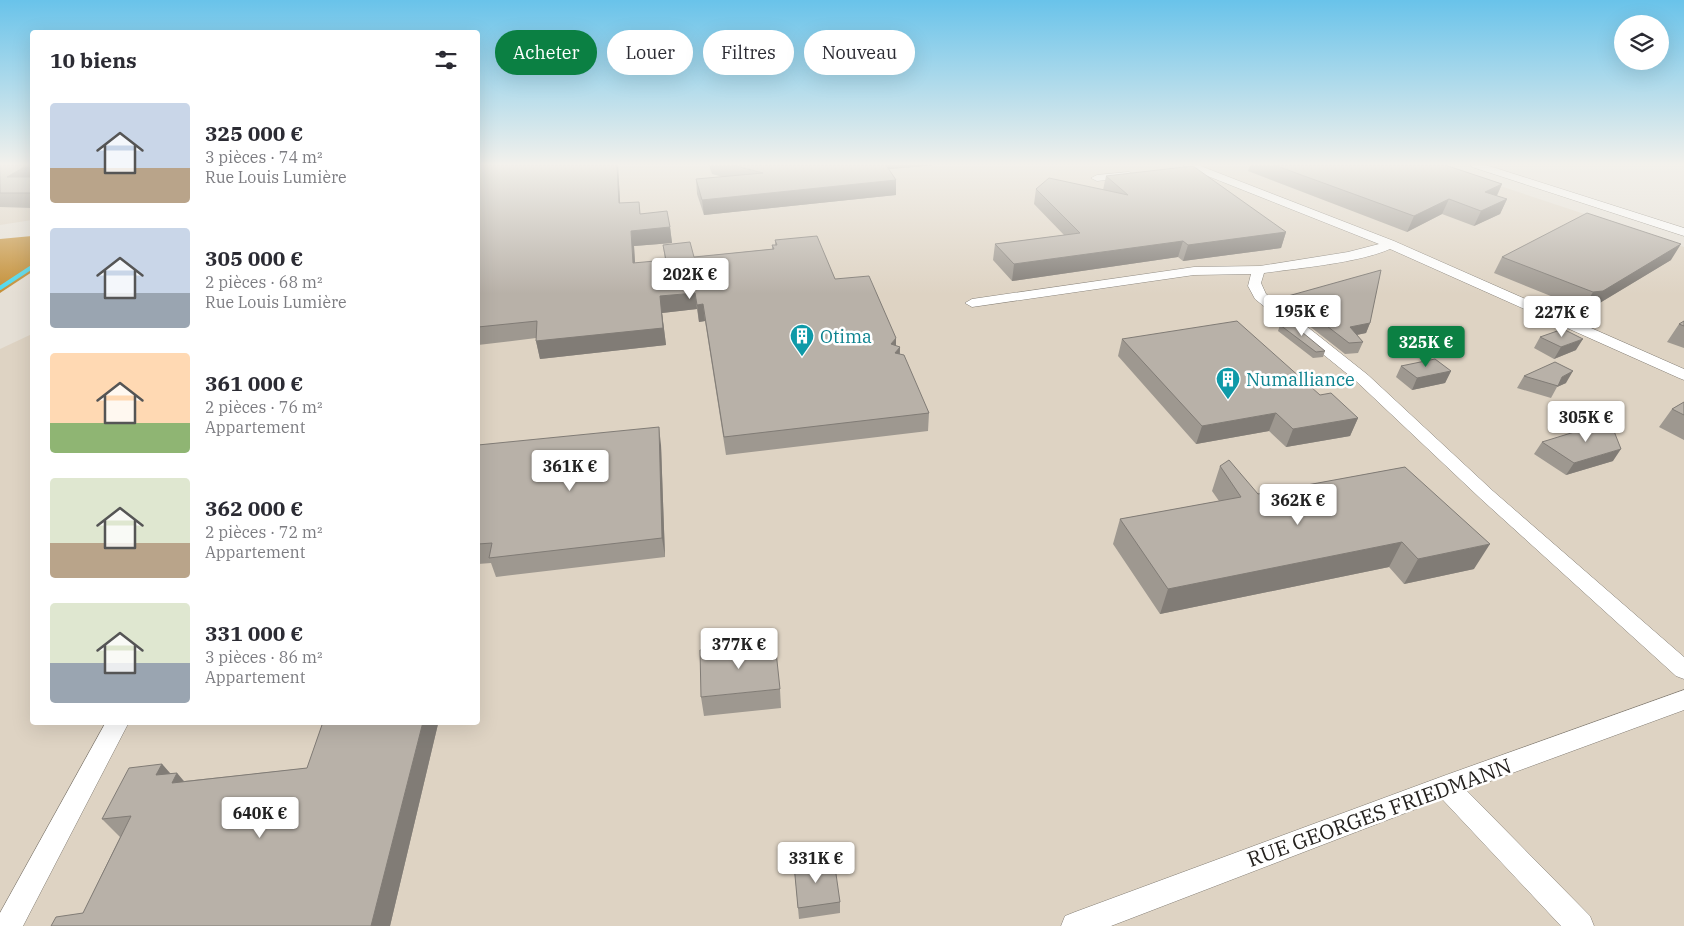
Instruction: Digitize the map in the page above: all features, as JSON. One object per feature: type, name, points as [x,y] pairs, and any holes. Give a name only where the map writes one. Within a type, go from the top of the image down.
[{"type":"street","points":[[1297,208],[1390,244],[1684,375]]},
{"type":"street","points":[[1610,208],[1684,232]]},
{"type":"street","points":[[972,303],[1194,271],[1260,270],[1348,256],[1377,250],[1390,244]]},
{"type":"street","points":[[1260,270],[1254,277],[1254,284],[1260,296],[1362,378],[1487,495],[1684,670]]},
{"type":"street","name":"RUE GEORGES FRIEDMANN","points":[[1075,926],[1446,786],[1684,700]]},
{"type":"street","points":[[8,926],[116,725]]},
{"type":"street","points":[[1446,786],[1580,926]]},
{"type":"shaded area","points":[[0,208],[30,208],[30,220],[0,225]]},
{"type":"shaded area","points":[[480,208],[1567,208],[1684,247],[1684,926],[0,926],[0,349],[30,335],[30,725],[480,725]]},
{"type":"shaded area","points":[[30,236],[30,273],[0,293],[0,239]]},
{"type":"building","name":"Otima","points":[[480,208],[640,208],[640,214],[667,211],[670,227],[631,231],[633,263],[666,260],[663,245],[690,242],[694,257],[774,249],[772,245],[777,245],[775,240],[817,236],[835,279],[869,276],[896,338],[891,344],[900,347],[895,353],[904,355],[929,413],[724,437],[703,304],[697,305],[695,293],[660,296],[663,328],[536,341],[537,321],[480,327]]},
{"type":"building","points":[[1055,208],[1252,208],[1286,232],[1188,245],[1183,241],[1014,264],[995,244],[1080,233]]},
{"type":"building","points":[[1393,208],[1430,208],[1414,216]]},
{"type":"building","points":[[1474,208],[1487,208],[1481,211]]},
{"type":"building","points":[[1587,213],[1681,244],[1603,291],[1593,292],[1502,257]]},
{"type":"building","points":[[1381,270],[1370,323],[1350,327],[1363,342],[1349,343],[1288,296]]},
{"type":"building","name":"Numalliance","points":[[1237,321],[1320,395],[1331,393],[1358,418],[1293,429],[1276,413],[1202,426],[1122,339]]},
{"type":"building","points":[[1291,323],[1325,351],[1316,352],[1280,325]]},
{"type":"building","points":[[1563,329],[1583,339],[1561,347],[1540,337]]},
{"type":"building","points":[[1435,359],[1451,371],[1417,378],[1401,366]]},
{"type":"building","points":[[1555,362],[1573,371],[1562,377],[1558,386],[1524,376]]},
{"type":"building","points":[[1684,402],[1684,415],[1672,409]]},
{"type":"building","points":[[1610,421],[1621,449],[1574,463],[1542,442]]},
{"type":"building","points":[[659,427],[662,538],[489,558],[492,543],[480,544],[480,445]]},
{"type":"building","points":[[1229,460],[1258,494],[1405,467],[1490,544],[1418,559],[1402,542],[1168,589],[1120,519],[1241,497],[1220,466]]},
{"type":"building","points":[[775,642],[780,689],[701,697],[700,650]]},
{"type":"building","points":[[322,725],[422,725],[371,926],[51,926],[56,917],[83,913],[131,816],[102,819],[129,768],[162,764],[156,775],[177,773],[172,783],[307,768]]},
{"type":"building","points":[[834,860],[840,902],[798,908],[794,865]]},
{"type":"waterway","points":[[0,288],[30,268]]},
{"type":"place","name":"Otima","points":[[802,357]]},
{"type":"place","name":"Numalliance","points":[[1228,400]]}]
